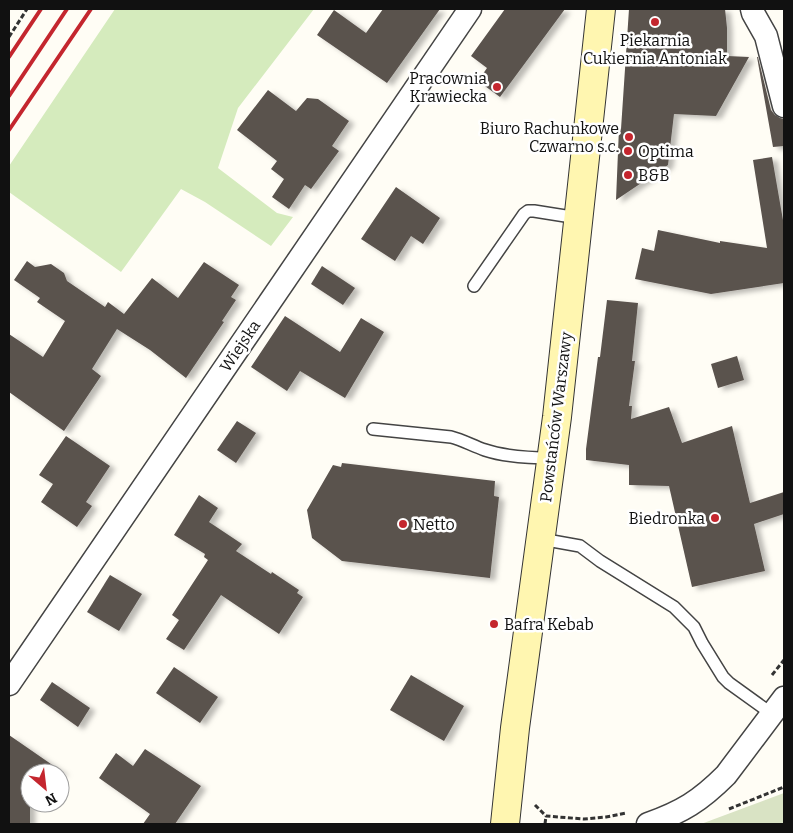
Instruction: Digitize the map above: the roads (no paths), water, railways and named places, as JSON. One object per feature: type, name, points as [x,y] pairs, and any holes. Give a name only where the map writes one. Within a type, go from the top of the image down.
[{"type":"street","name":"Wiejska","points":[[9,684],[470,9]]},
{"type":"street","name":"Powstańców Warszawy","points":[[505,824],[515,728],[552,458],[601,9]]},
{"type":"street","points":[[752,9],[766,36],[784,106]]},
{"type":"street","points":[[648,824],[686,808],[716,786],[732,768],[778,706]]},
{"type":"lane","points":[[474,286],[528,211],[578,218]]},
{"type":"lane","points":[[373,429],[451,437],[503,454],[524,458],[552,458]]},
{"type":"lane","points":[[541,539],[580,546],[600,561],[674,607],[694,627],[702,643],[729,684],[753,700],[778,706]]},
{"type":"railway","points":[[9,57],[41,9]]},
{"type":"railway","points":[[9,96],[67,9]]},
{"type":"railway","points":[[9,130],[91,9]]},
{"type":"place","name":"Piekarnia Cukiernia Antoniak","points":[[655,22]]},
{"type":"place","name":"Pracownia Krawiecka","points":[[497,87]]},
{"type":"place","name":"Biuro Rachunkowe Czwarno s.c.","points":[[629,137]]},
{"type":"place","name":"Optima","points":[[628,151]]},
{"type":"place","name":"B&B","points":[[628,175]]},
{"type":"place","name":"Biedronka","points":[[715,518]]},
{"type":"place","name":"Netto","points":[[403,524]]},
{"type":"place","name":"Bafra Kebab","points":[[494,624]]}]
